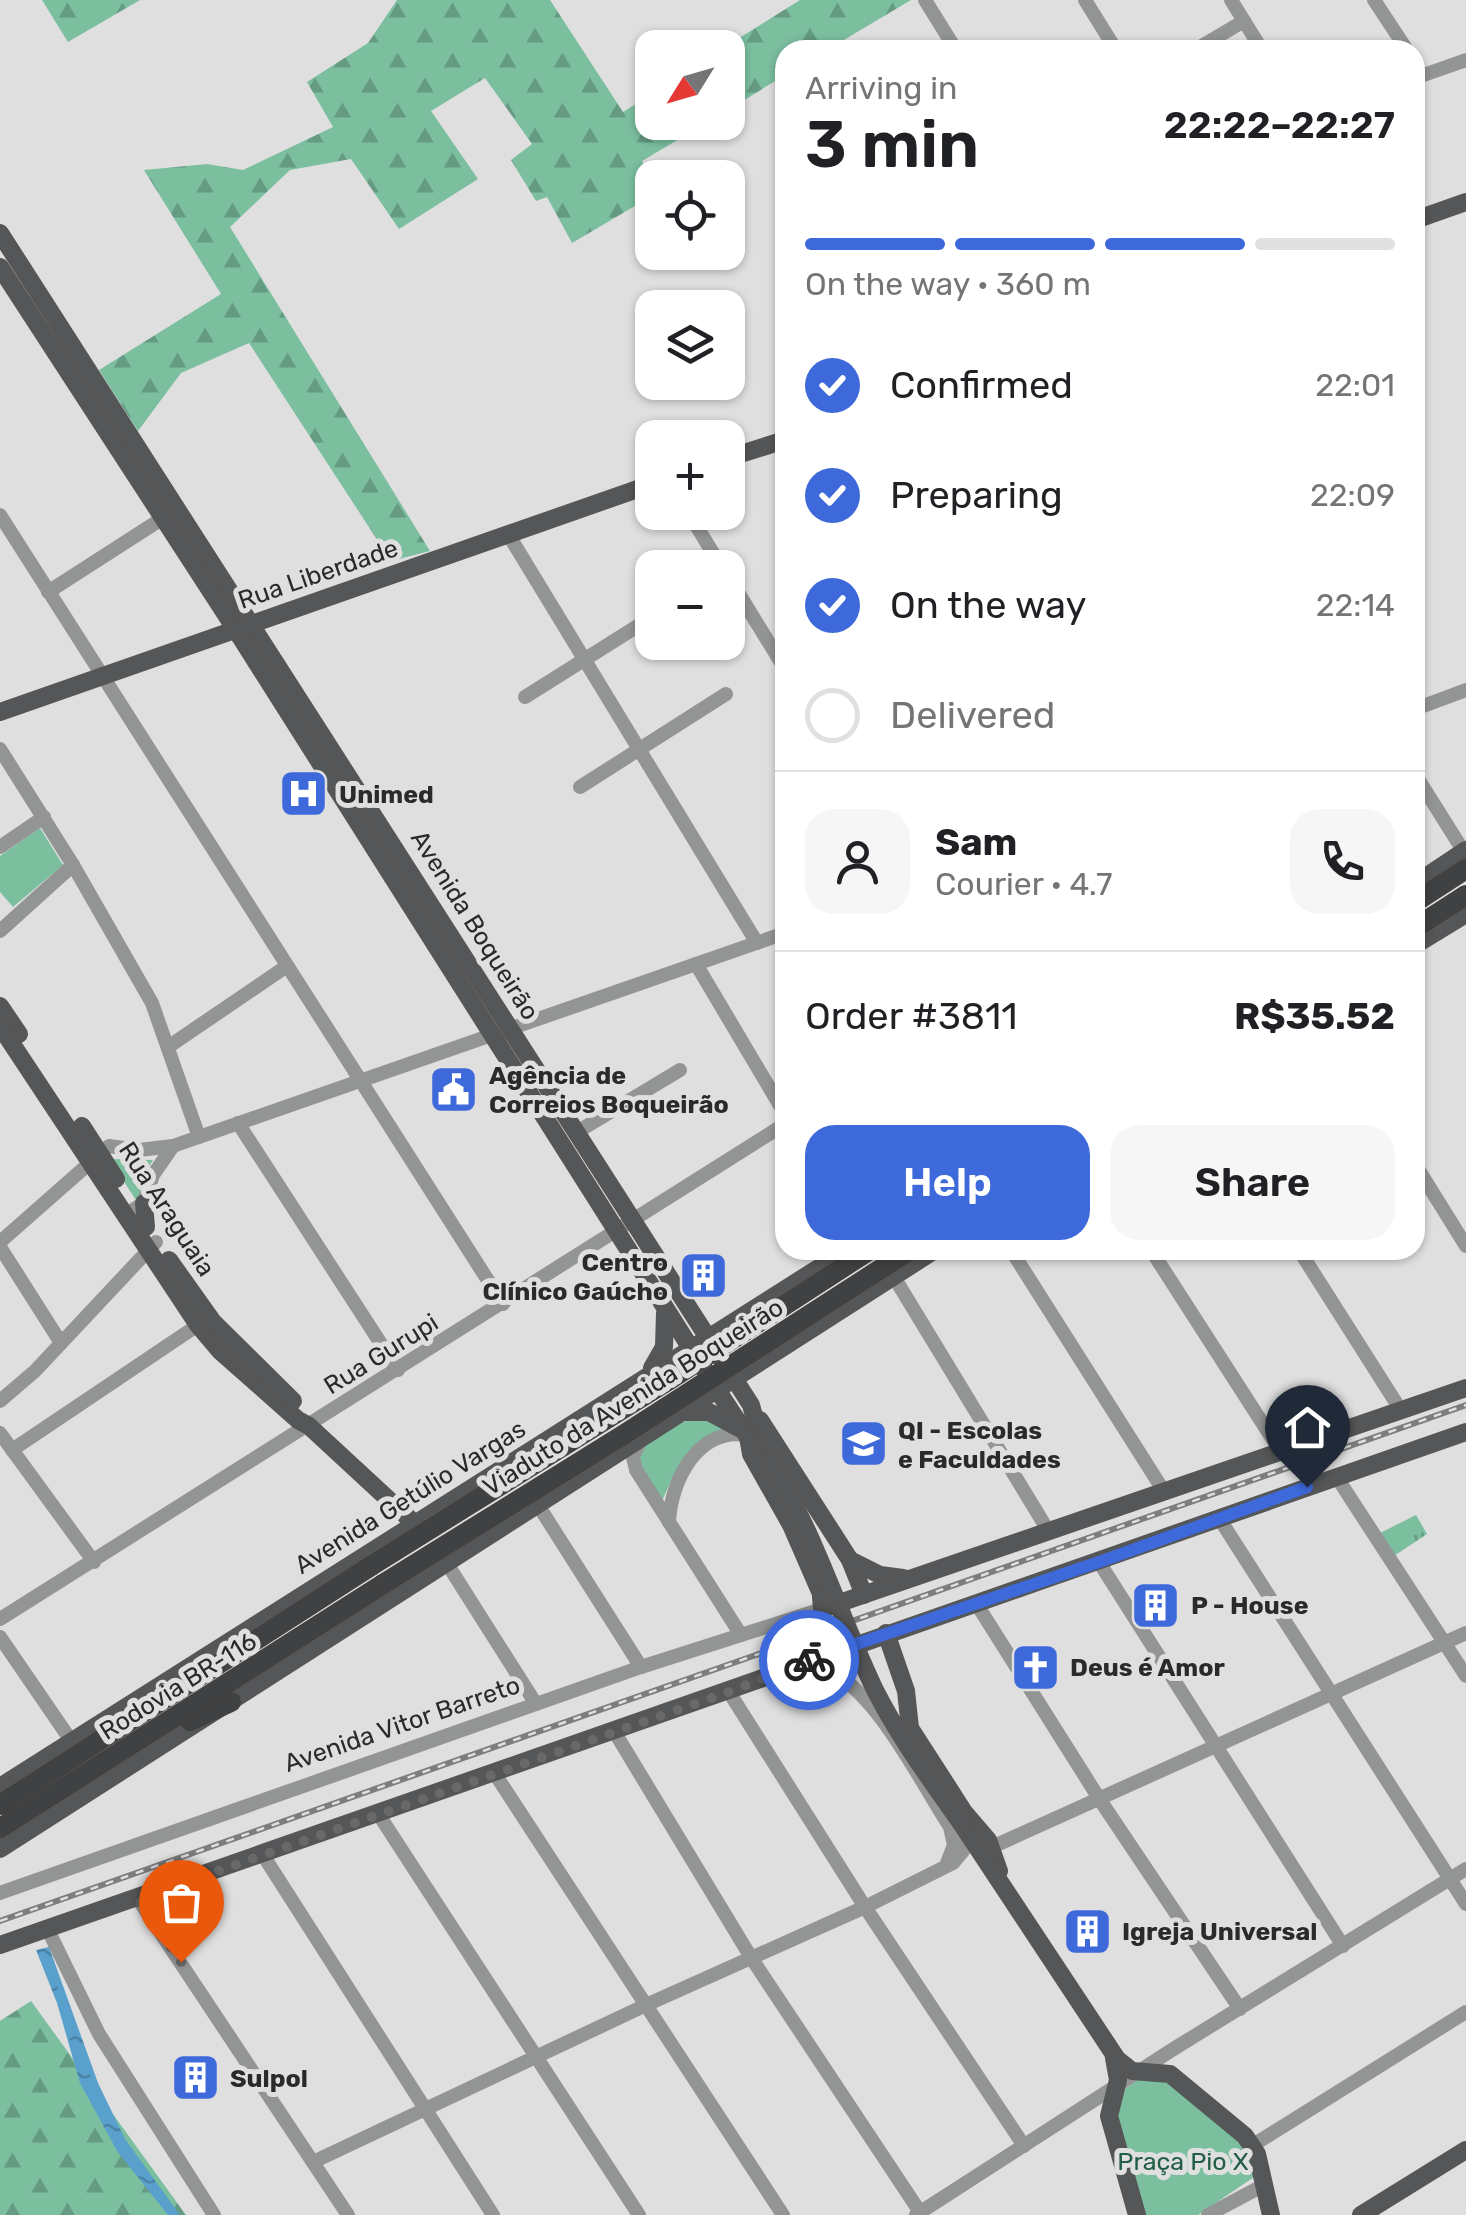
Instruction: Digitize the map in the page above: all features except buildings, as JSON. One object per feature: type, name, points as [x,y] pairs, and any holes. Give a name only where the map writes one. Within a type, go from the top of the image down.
[{"type":"highway","points":[[1425,889],[1465,857]]},
{"type":"highway","points":[[1425,924],[1466,895]]},
{"type":"highway","name":"Viaduto da Avenida Boqueirão","points":[[377,1575],[855,1260]]},
{"type":"highway","name":"Viaduto da Avenida Boqueirão","points":[[377,1575],[623,1435],[894,1260]]},
{"type":"highway","name":"Rodovia BR-116","points":[[0,1801],[87,1744],[377,1575]]},
{"type":"highway","name":"Rodovia BR-116","points":[[0,1828],[124,1750],[377,1575]]},
{"type":"highway","points":[[124,1750],[232,1702]]},
{"type":"highway","points":[[87,1744],[129,1706]]},
{"type":"main road","points":[[1425,216],[1466,202]]},
{"type":"main road","name":"Avenida Boqueirão","points":[[0,232],[244,627],[626,1226],[694,1317],[748,1401],[766,1455],[803,1520],[895,1727],[1012,1904]]},
{"type":"main road","name":"Avenida Boqueirão","points":[[0,268],[163,518],[244,627]]},
{"type":"main road","points":[[745,453],[775,443]]},
{"type":"main road","name":"Rua Liberdade","points":[[0,712],[635,490]]},
{"type":"main road","points":[[1425,939],[1466,914]]},
{"type":"main road","name":"Rua Araguaia","points":[[0,1006],[135,1209],[198,1325],[220,1352],[309,1426],[414,1522]]},
{"type":"main road","name":"Rua Araguaia","points":[[0,1026],[101,1155]]},
{"type":"main road","name":"Avenida Boqueirão","points":[[502,1031],[577,1132],[665,1307],[747,1434],[766,1455]]},
{"type":"main road","name":"Rua Araguaia","points":[[150,1239],[212,1322],[307,1415],[309,1426]]},
{"type":"main road","name":"Avenida Getúlio Vargas","points":[[0,1786],[87,1744],[129,1706],[831,1260]]},
{"type":"main road","points":[[0,1849],[920,1260]]},
{"type":"main road","points":[[762,1302],[754,1317],[757,1329],[766,1338],[788,1342]]},
{"type":"main road","points":[[638,1381],[656,1363],[664,1347],[665,1307]]},
{"type":"main road","points":[[694,1317],[712,1325],[725,1325]]},
{"type":"main road","points":[[752,1365],[743,1377],[748,1401],[850,1560],[864,1595]]},
{"type":"main road","points":[[638,1381],[657,1385],[668,1395],[671,1417]]},
{"type":"main road","points":[[671,1417],[708,1412],[747,1434],[751,1454],[792,1525],[823,1604],[864,1595],[1466,1388]]},
{"type":"main road","points":[[0,1946],[1336,1476],[1463,1439]]},
{"type":"main road","points":[[850,1560],[880,1576],[913,1578]]},
{"type":"main road","points":[[886,1634],[905,1686],[910,1728],[964,1812],[992,1847],[1012,1904],[1112,2053],[1138,2072],[1170,2074],[1253,2145],[1272,2215]]},
{"type":"main road","points":[[1112,2053],[1118,2069],[1118,2086],[1109,2116],[1137,2215]]},
{"type":"main road","points":[[1362,2215],[1466,2150]]},
{"type":"street","points":[[925,0],[950,40]]},
{"type":"street","points":[[1084,0],[1110,40]]},
{"type":"street","points":[[1230,0],[1256,40]]},
{"type":"street","points":[[1374,0],[1400,40]]},
{"type":"street","points":[[1212,40],[1244,21]]},
{"type":"street","points":[[1425,70],[1466,60]]},
{"type":"street","points":[[0,515],[503,1304]]},
{"type":"street","points":[[48,592],[163,518]]},
{"type":"street","points":[[508,534],[756,943]]},
{"type":"street","points":[[745,604],[775,653]]},
{"type":"street","points":[[525,697],[635,628]]},
{"type":"street","points":[[1425,705],[1466,690]]},
{"type":"street","points":[[580,787],[726,694]]},
{"type":"street","points":[[0,749],[73,864],[152,1003],[198,1137]]},
{"type":"street","points":[[1425,791],[1465,857]]},
{"type":"street","points":[[0,847],[44,817]]},
{"type":"street","points":[[0,931],[73,864]]},
{"type":"street","points":[[61,1343],[0,1245],[101,1155],[174,1146],[775,936]]},
{"type":"street","points":[[696,964],[775,1097]]},
{"type":"street","points":[[168,1047],[286,966]]},
{"type":"street","points":[[577,1132],[680,1070]]},
{"type":"street","points":[[238,1123],[398,1370]]},
{"type":"street","name":"Rua Gurupi","points":[[0,1619],[775,1130]]},
{"type":"street","points":[[135,1209],[174,1146]]},
{"type":"street","points":[[1425,1180],[1466,1246]]},
{"type":"street","points":[[0,1401],[61,1343],[150,1239]]},
{"type":"street","points":[[1017,1260],[1164,1493]]},
{"type":"street","points":[[1157,1260],[1281,1452]]},
{"type":"street","points":[[1305,1260],[1400,1410]]},
{"type":"street","points":[[894,1277],[1049,1532]]},
{"type":"street","points":[[12,1450],[198,1325]]},
{"type":"street","points":[[0,1433],[94,1562]]},
{"type":"street","points":[[669,1523],[674,1488],[701,1448],[723,1434],[747,1434]]},
{"type":"street","points":[[644,1435],[635,1447],[633,1462],[741,1635]]},
{"type":"street","points":[[1336,1476],[1466,1676]]},
{"type":"street","points":[[538,1505],[641,1667]]},
{"type":"street","points":[[1219,1518],[1466,1904]]},
{"type":"street","points":[[446,1562],[536,1704]]},
{"type":"street","points":[[1099,1562],[1343,1946]]},
{"type":"street","name":"Avenida Vitor Barreto","points":[[0,1892],[823,1604]]},
{"type":"street","points":[[976,1604],[1100,1800],[1240,2009]]},
{"type":"street","points":[[964,1828],[984,1847],[992,1847],[1466,1632]]},
{"type":"street","points":[[0,1636],[87,1744]]},
{"type":"street","points":[[812,1660],[828,1666],[856,1688],[950,1827],[954,1845],[944,1867]]},
{"type":"street","points":[[729,1692],[1024,2146]]},
{"type":"street","points":[[614,1731],[752,1959],[918,2214],[1466,1869]]},
{"type":"street","points":[[495,1774],[782,2215]]},
{"type":"street","points":[[379,1815],[638,2215]]},
{"type":"street","points":[[313,2162],[646,2005],[866,1907],[944,1867],[960,1858],[964,1828]]},
{"type":"street","points":[[264,1855],[493,2215]]},
{"type":"street","points":[[138,1899],[348,2215]]},
{"type":"street","points":[[48,1930],[99,2034],[214,2215]]},
{"type":"street","points":[[1253,2145],[1466,2012]]},
{"type":"street","points":[[1208,2215],[1264,2185]]},
{"type":"green space","points":[[42,0],[140,0],[68,42]]},
{"type":"green space","points":[[397,0],[550,0],[623,112],[635,105],[635,140],[677,140],[644,160],[635,160],[635,206],[572,243],[547,197],[536,201],[511,160],[532,144],[485,78],[431,111],[478,179],[399,229],[351,159],[290,170],[230,227],[430,551],[391,561],[249,343],[181,373],[138,431],[99,370],[221,294],[144,170],[207,164],[243,170],[333,127],[307,82],[368,43]]},
{"type":"green space","points":[[800,0],[911,0],[844,40],[775,40],[775,81],[745,100],[745,34]]},
{"type":"green space","points":[[40,828],[63,865],[13,907],[0,892],[0,856]]},
{"type":"green space","points":[[109,1159],[153,1160],[144,1175],[138,1203]]},
{"type":"green space","points":[[702,1417],[725,1430],[671,1481],[662,1501],[641,1467],[642,1451],[658,1435]]},
{"type":"green space","points":[[1416,1515],[1427,1534],[1391,1558],[1376,1535]]},
{"type":"green space","points":[[31,2001],[186,2215],[0,2215],[0,2021]]},
{"type":"green space","name":"Praça Pio X","points":[[1165,2076],[1248,2148],[1257,2175],[1198,2215],[1140,2215],[1113,2117],[1118,2094],[1139,2079]]},
{"type":"water","points":[[49,1947],[98,2083],[125,2139],[180,2215],[168,2215],[117,2151],[80,2083],[57,2003],[36,1950]]},
{"type":"railway","points":[[0,1921],[1466,1405]]},
{"type":"way so far","points":[[181,1962],[138,1899],[729,1692],[809,1660]]},
{"type":"place","name":"Unimed","points":[[304,794]]},
{"type":"place","name":"Agência de Correios Boqueirão","points":[[454,1089]]},
{"type":"place","name":"Centro Clínico Gaúcho","points":[[703,1276]]},
{"type":"place","name":"QI - Escolas e Faculdades","points":[[863,1444]]},
{"type":"place","name":"P - House","points":[[1156,1605]]},
{"type":"place","name":"Deus é Amor","points":[[1035,1667]]},
{"type":"place","name":"Igreja Universal","points":[[1087,1931]]},
{"type":"place","name":"Sulpol","points":[[195,2078]]},
{"type":"route","points":[[809,1660],[1307,1487]]}]
